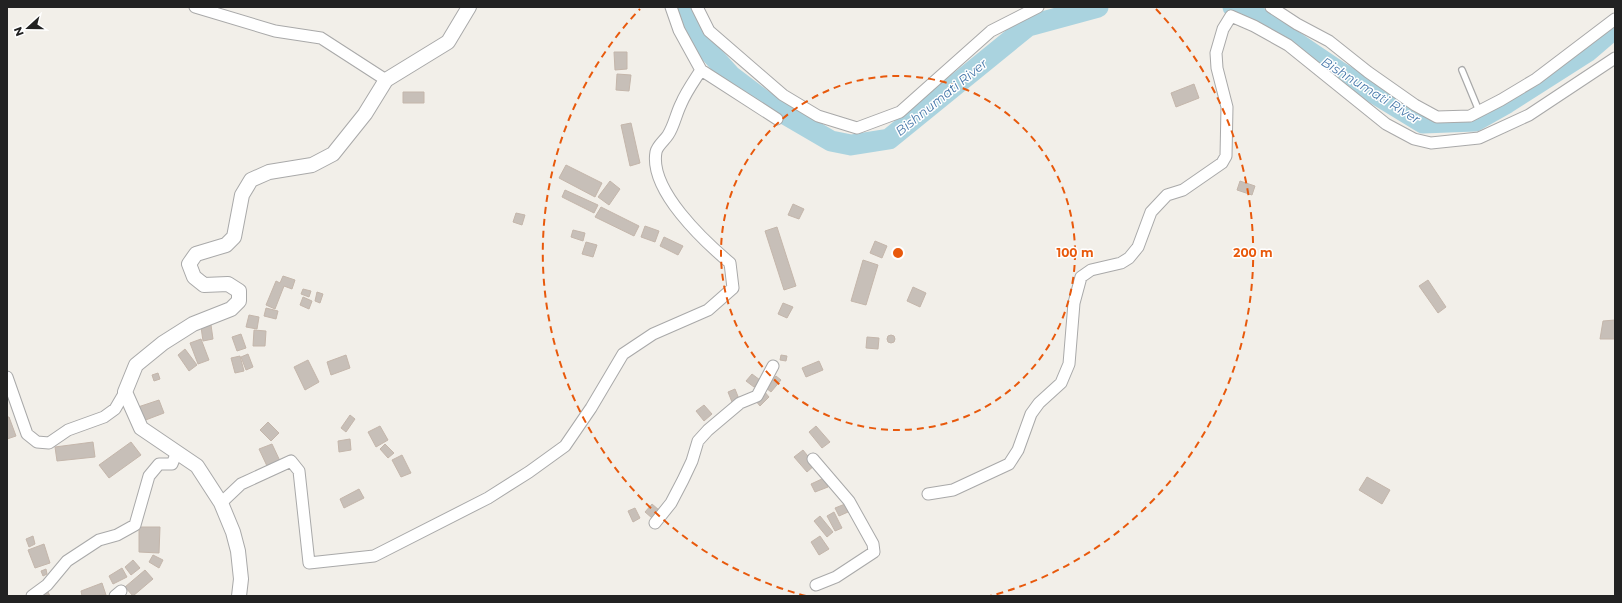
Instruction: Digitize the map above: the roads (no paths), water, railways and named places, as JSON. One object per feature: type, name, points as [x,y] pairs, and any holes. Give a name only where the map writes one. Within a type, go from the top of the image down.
[{"type":"street","points":[[195,7],[275,31],[321,38],[386,80]]},
{"type":"street","points":[[7,377],[27,434],[37,442],[49,443],[68,430],[104,417],[115,409],[125,392],[136,365],[162,343],[193,324],[231,309],[239,301],[239,291],[228,284],[204,285],[194,277],[189,264],[196,254],[226,245],[234,237],[242,196],[251,180],[269,172],[312,165],[333,154],[365,114],[386,80],[448,42],[469,7]]},
{"type":"street","points":[[671,7],[679,30],[701,70],[777,119]]},
{"type":"street","points":[[697,7],[709,31],[783,95],[818,116],[857,128],[900,112],[991,31],[1038,7]]},
{"type":"street","points":[[1271,7],[1297,24],[1329,41],[1368,72],[1415,105],[1437,117],[1470,116],[1501,100],[1536,79],[1615,19]]},
{"type":"street","points":[[928,494],[953,490],[1009,464],[1018,450],[1031,414],[1038,403],[1061,383],[1069,364],[1074,303],[1081,277],[1091,270],[1121,263],[1129,258],[1138,247],[1151,212],[1167,195],[1183,190],[1222,163],[1226,156],[1227,107],[1217,68],[1216,53],[1223,29],[1233,12],[1288,46],[1386,124],[1414,139],[1431,143],[1479,138],[1523,118],[1571,89],[1615,58]]},
{"type":"street","points":[[221,503],[241,484],[291,461],[299,471],[309,563],[374,556],[488,498],[529,472],[565,446],[591,408],[623,354],[653,334],[708,310],[733,288],[730,263],[706,243],[671,202],[656,169],[656,151],[669,134],[681,103],[701,70]]},
{"type":"street","points":[[654,523],[671,503],[692,461],[698,441],[708,430],[740,403],[756,396],[773,366]]},
{"type":"street","points":[[125,392],[141,428],[197,466],[221,503],[233,532],[238,551],[241,579],[240,596]]},
{"type":"street","points":[[32,596],[47,585],[67,561],[99,540],[117,535],[135,525],[149,476],[159,464],[172,464],[177,452]]},
{"type":"street","points":[[813,459],[850,501],[873,544],[874,552],[836,577],[816,585]]},
{"type":"lane","points":[[1462,70],[1479,111]]},
{"type":"waterway","name":"Bishnumati River","points":[[686,7],[705,47],[731,76],[771,106],[831,141],[851,145],[889,139],[1028,26],[1098,7]]},
{"type":"waterway","name":"Bishnumati River","points":[[1233,7],[1254,14],[1338,71],[1423,123],[1475,121],[1507,103],[1587,52],[1615,28]]}]
